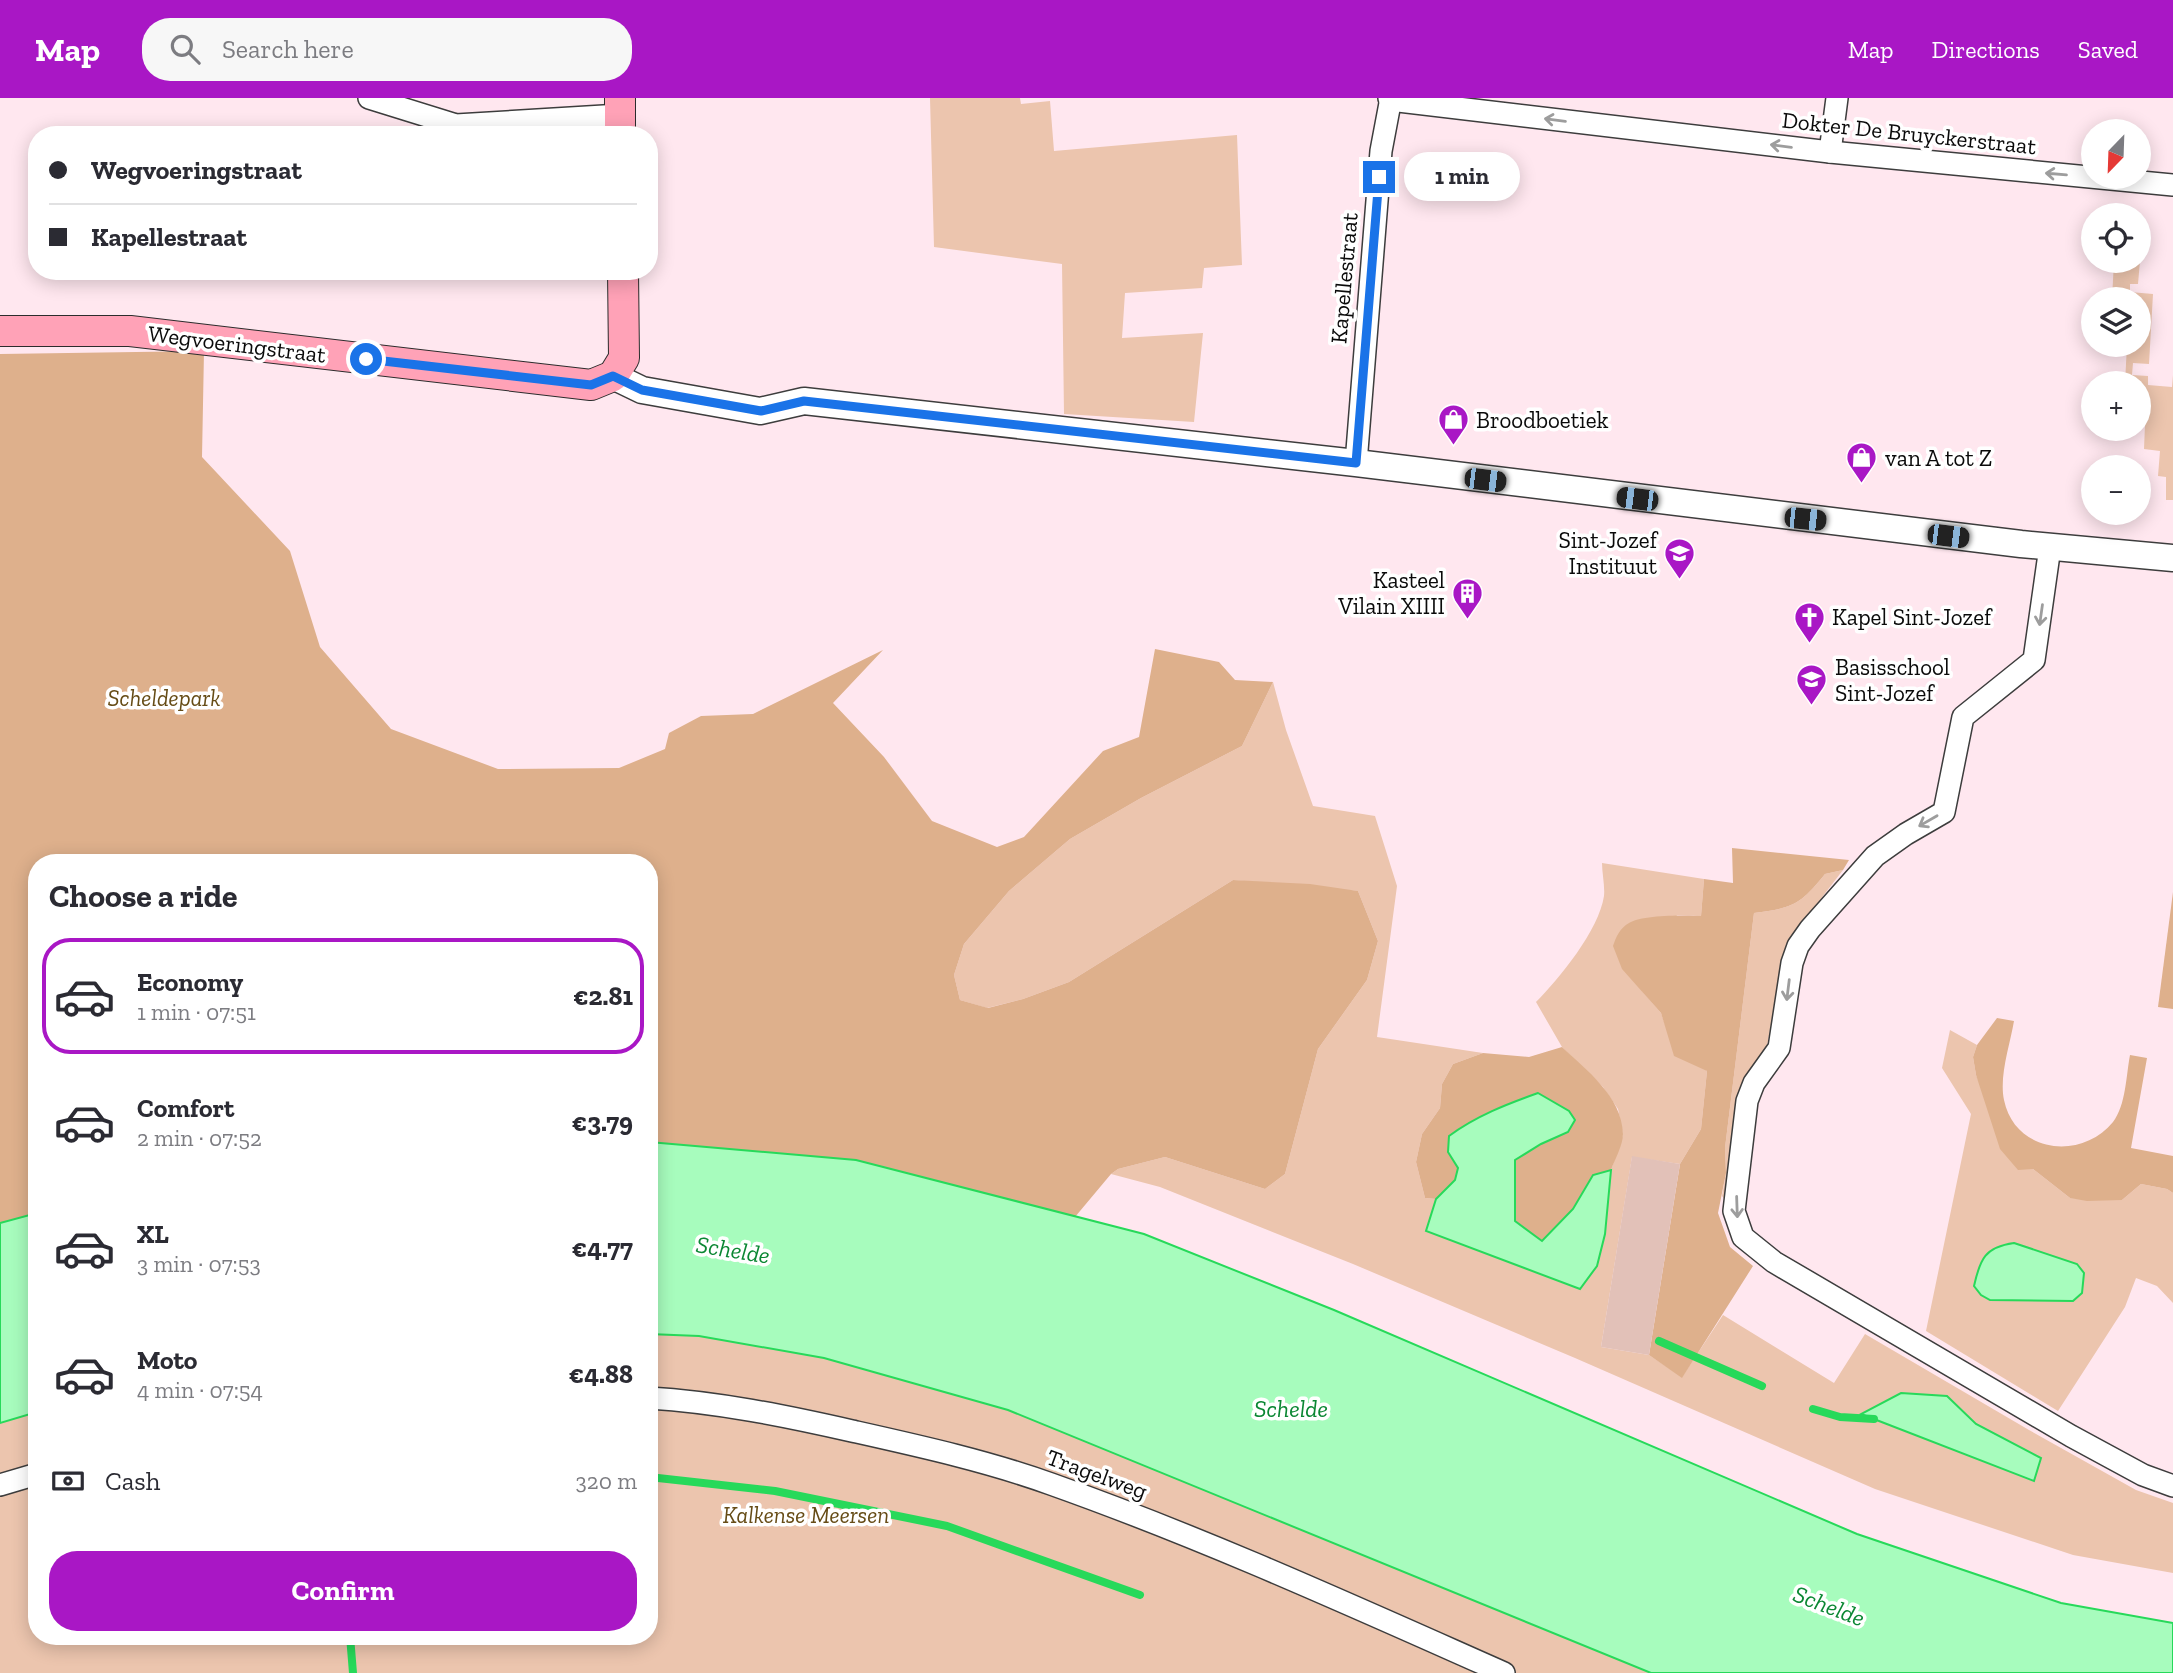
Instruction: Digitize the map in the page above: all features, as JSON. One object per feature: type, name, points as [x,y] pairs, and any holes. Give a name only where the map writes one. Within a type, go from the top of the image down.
[{"type":"main road","points":[[613,376],[624,358],[623,280]]},
{"type":"main road","name":"Wegvoeringstraat","points":[[0,331],[130,331],[591,385],[613,376]]},
{"type":"street","points":[[369,98],[456,125],[620,116]]},
{"type":"street","points":[[1830,152],[1837,98]]},
{"type":"street","name":"Dokter De Bruyckerstraat","points":[[1390,99],[1830,152],[2173,185]]},
{"type":"street","name":"Kapellestraat","points":[[1356,463],[1381,151],[1390,99]]},
{"type":"street","points":[[613,376],[642,390],[761,411],[804,401],[1356,463],[1759,514],[2173,558]]},
{"type":"street","points":[[2050,547],[2035,660],[1963,718],[1944,811],[1875,856],[1798,946],[1792,963],[1779,1048],[1754,1083],[1747,1101],[1734,1211],[1743,1237],[1774,1262],[2037,1417],[2143,1475],[2173,1486]]},
{"type":"street","name":"Tragelweg","points":[[658,1399],[800,1419],[928,1448],[1049,1483],[1276,1573],[1504,1673]]},
{"type":"street","points":[[0,1485],[28,1477]]},
{"type":"green space","points":[[930,98],[1020,98],[1021,104],[1050,101],[1054,151],[1237,135],[1242,265],[1204,268],[1202,288],[1125,293],[1122,338],[1203,333],[1194,422],[1064,414],[1062,264],[934,247]]},
{"type":"green space","points":[[2113,273],[2139,273],[2138,284],[2113,287]]},
{"type":"green space","points":[[2151,294],[2153,294],[2151,329]]},
{"type":"green space","name":"Scheldepark","points":[[204,351],[202,457],[290,551],[320,647],[391,729],[498,769],[619,768],[665,749],[669,733],[701,716],[753,714],[883,650],[833,703],[884,757],[932,821],[997,847],[1024,837],[1103,751],[1139,737],[1155,649],[1219,662],[1235,680],[1273,682],[1242,746],[1141,798],[1070,839],[1009,891],[964,944],[954,975],[960,1000],[988,1008],[1023,999],[1069,982],[1233,880],[1310,884],[1358,891],[1378,941],[1367,980],[1318,1049],[1285,1174],[1265,1189],[1165,1157],[1118,1169],[1075,1217],[856,1160],[658,1143],[658,854],[28,854],[28,1215],[0,1223],[0,354]]},
{"type":"green space","points":[[2126,357],[2149,357],[2149,364],[2133,363],[2132,371],[2126,371]]},
{"type":"green space","points":[[2173,375],[2173,500],[2166,500],[2166,477],[2158,476],[2160,451],[2144,449],[2144,441],[2151,441],[2151,385],[2172,387]]},
{"type":"green space","points":[[1273,682],[1286,730],[1313,806],[1375,816],[1397,886],[1377,1037],[1483,1053],[1453,1064],[1442,1084],[1440,1108],[1422,1134],[1416,1162],[1425,1198],[1436,1199],[1426,1231],[1580,1289],[1597,1266],[1605,1234],[1611,1170],[1623,1135],[1618,1109],[1603,1087],[1562,1047],[1536,1002],[1556,981],[1595,924],[1604,896],[1602,863],[1704,879],[1701,916],[1677,915],[1642,991],[1661,1013],[1668,1033],[1707,1071],[1701,1129],[1680,1164],[1632,1157],[1601,1347],[1649,1355],[1682,1377],[1723,1315],[1834,1383],[1865,1334],[2136,1490],[2173,1503],[2173,1573],[2073,1555],[1875,1489],[1353,1264],[1160,1187],[1111,1174],[1118,1169],[1165,1157],[1265,1189],[1285,1174],[1318,1049],[1367,980],[1378,941],[1358,891],[1233,880],[1069,982],[1023,999],[987,1008],[960,1000],[954,975],[964,944],[1009,891],[1070,839],[1141,798],[1242,746]]},
{"type":"green space","points":[[1732,848],[1849,860],[1843,870],[1825,874],[1795,903],[1754,913],[1725,1148],[1726,1173],[1718,1213],[1730,1247],[1753,1266],[1682,1378],[1649,1355],[1680,1164],[1701,1129],[1707,1071],[1674,1056],[1661,1013],[1622,969],[1613,946],[1621,930],[1635,920],[1664,916],[1701,916],[1704,879],[1733,883]]},
{"type":"green space","points":[[1843,870],[1786,944],[1767,1046],[1749,1072],[1737,1099],[1727,1202],[1722,1196],[1726,1173],[1725,1148],[1754,913],[1787,907],[1802,899],[1825,874]]},
{"type":"green space","points":[[2173,892],[2173,1009],[2158,1007]]},
{"type":"green space","points":[[1997,1018],[2014,1021],[2003,1081],[2004,1100],[2011,1118],[2021,1131],[2035,1141],[2051,1146],[2084,1142],[2100,1134],[2113,1122],[2121,1107],[2130,1055],[2147,1058],[2131,1148],[2173,1156],[2173,1193],[2167,1189],[2141,1184],[2122,1200],[2087,1201],[2070,1198],[2033,1169],[2018,1170],[2000,1149],[1976,1075],[1973,1057],[1977,1045]]},
{"type":"green space","points":[[1950,1030],[1977,1045],[1973,1057],[1976,1075],[1983,1091],[2033,1169],[2070,1198],[2122,1200],[2141,1184],[2167,1189],[2173,1193],[2173,1303],[2157,1286],[2136,1278],[2125,1307],[2058,1411],[1926,1331],[1971,1114],[1942,1068]]},
{"type":"green space","points":[[1562,1047],[1610,1096],[1621,1120],[1623,1138],[1611,1170],[1593,1175],[1573,1209],[1542,1241],[1514,1221],[1515,1160],[1568,1132],[1575,1120],[1569,1111],[1538,1093],[1503,1106],[1449,1136],[1448,1152],[1458,1167],[1455,1180],[1436,1199],[1425,1198],[1416,1162],[1422,1134],[1440,1108],[1442,1084],[1453,1064],[1483,1053],[1529,1057]]},
{"type":"green space","name":"Kalkense Meersen","points":[[658,1334],[699,1336],[824,1358],[1008,1410],[1651,1673],[0,1673],[0,1423],[28,1415],[28,1645],[658,1645]]},
{"type":"shaded area","points":[[1632,1156],[1680,1164],[1649,1355],[1601,1347]]},
{"type":"water","points":[[1538,1093],[1569,1111],[1575,1120],[1568,1132],[1515,1160],[1515,1221],[1542,1241],[1573,1209],[1593,1175],[1611,1170],[1605,1234],[1597,1266],[1580,1289],[1426,1231],[1436,1199],[1455,1180],[1458,1168],[1448,1152],[1449,1136],[1503,1106]]},
{"type":"water","name":"Schelde","points":[[658,1143],[856,1160],[1144,1234],[1334,1310],[1857,1534],[2061,1603],[2173,1623],[2173,1673],[1651,1673],[1008,1410],[824,1358],[699,1336],[658,1334]]},
{"type":"water","points":[[28,1215],[28,1415],[0,1423],[0,1223]]},
{"type":"water","points":[[2014,1243],[2077,1264],[2084,1273],[2082,1293],[2073,1301],[1990,1300],[1981,1295],[1974,1286],[1985,1256],[1996,1248]]},
{"type":"water","points":[[1901,1393],[1947,1396],[1976,1424],[2041,1458],[2034,1481],[1861,1414]]},
{"type":"waterway","points":[[1659,1341],[1762,1386]]},
{"type":"waterway","points":[[1813,1409],[1840,1417],[1874,1419]]},
{"type":"waterway","points":[[658,1478],[775,1491],[947,1526],[1140,1595]]},
{"type":"waterway","points":[[351,1645],[353,1673]]},
{"type":"place","name":"Broodboetiek","points":[[1453,447]]},
{"type":"place","name":"van A tot Z","points":[[1862,485]]},
{"type":"place","name":"Sint-Jozef Instituut","points":[[1680,580]]},
{"type":"place","name":"Kasteel Vilain XIIII","points":[[1468,620]]},
{"type":"place","name":"Kapel Sint-Jozef","points":[[1809,644]]},
{"type":"place","name":"Basisschool Sint-Jozef","points":[[1812,707]]},
{"type":"route","points":[[366,359],[591,385],[613,376],[642,390],[761,411],[804,401],[1356,463],[1379,177]]}]
